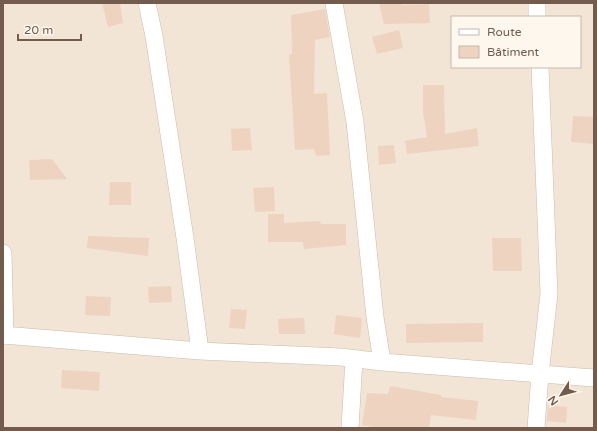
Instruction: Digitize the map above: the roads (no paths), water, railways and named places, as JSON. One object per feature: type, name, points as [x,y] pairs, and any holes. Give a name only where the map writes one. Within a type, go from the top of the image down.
[{"type":"street","points":[[147,3],[154,36],[185,238],[200,351]]},
{"type":"street","points":[[334,3],[355,122],[375,317],[382,362]]},
{"type":"street","points":[[537,3],[538,16]]},
{"type":"street","points":[[536,428],[540,374],[549,294],[540,68]]},
{"type":"street","points":[[3,253],[4,335],[200,351],[354,359],[594,378]]},
{"type":"street","points":[[350,428],[354,359]]}]
